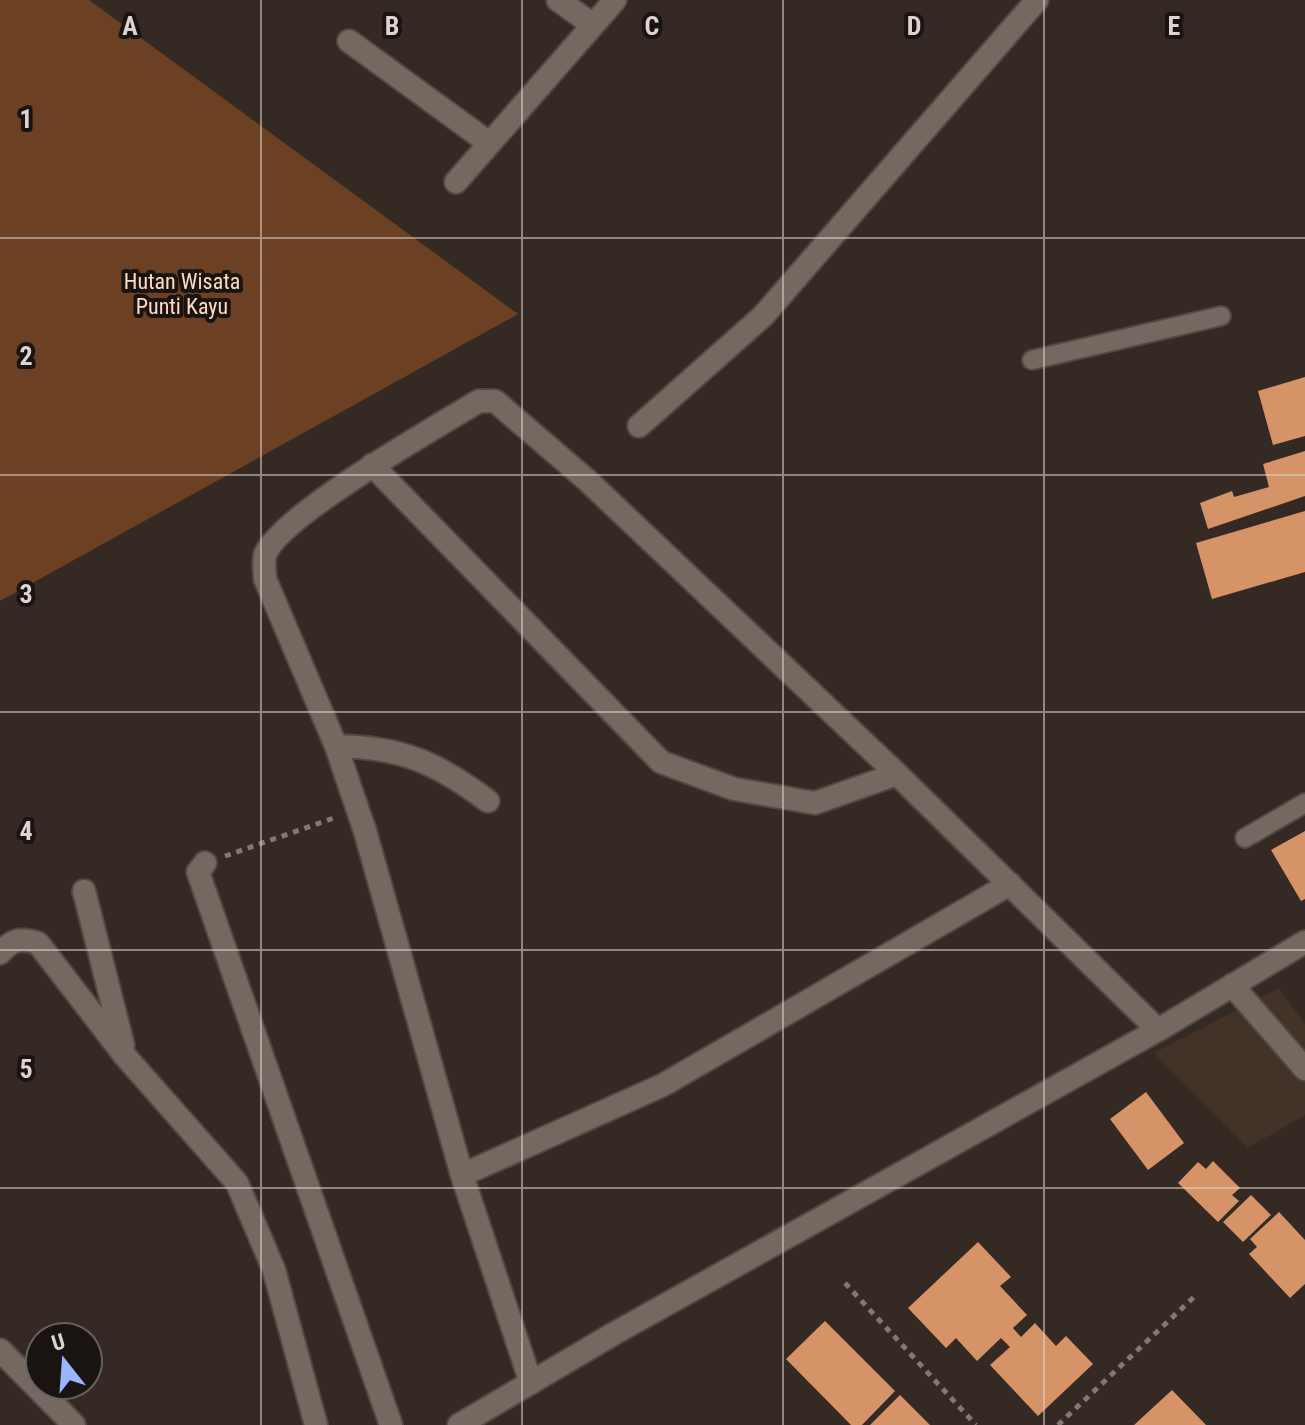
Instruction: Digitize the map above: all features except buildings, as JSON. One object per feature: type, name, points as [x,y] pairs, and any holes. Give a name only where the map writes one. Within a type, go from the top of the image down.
[{"type":"street","points":[[558,0],[593,25]]},
{"type":"street","points":[[456,182],[615,0]]},
{"type":"street","points":[[639,426],[763,316],[1037,0]]},
{"type":"street","points":[[349,41],[489,143]]},
{"type":"street","points":[[531,1383],[462,1175],[336,746],[265,579],[265,555],[280,533],[372,465],[479,401],[495,401],[588,481],[897,774],[1158,1030]]},
{"type":"street","points":[[372,465],[661,762],[734,789],[815,803],[897,774]]},
{"type":"street","points":[[336,746],[370,747],[410,756],[446,770],[488,801]]},
{"type":"street","points":[[205,863],[198,872],[391,1425]]},
{"type":"street","points":[[462,1175],[663,1085],[1010,884]]},
{"type":"street","points":[[84,891],[125,1056]]},
{"type":"street","points":[[0,953],[10,942],[22,938],[38,943],[125,1056],[237,1183],[274,1270],[316,1425]]},
{"type":"street","points":[[459,1425],[1158,1030],[1305,942]]},
{"type":"street","points":[[1232,985],[1305,1069]]},
{"type":"street","points":[[0,1350],[74,1425]]},
{"type":"lane","points":[[1032,360],[1221,316]]},
{"type":"lane","points":[[1245,838],[1305,803]]},
{"type":"path","points":[[205,863],[356,811]]},
{"type":"path","points":[[845,1283],[976,1425]]},
{"type":"path","points":[[1058,1425],[1195,1296]]},
{"type":"shaded area","points":[[1279,988],[1305,1024],[1305,1115],[1248,1148],[1154,1053]]},
{"type":"green space","name":"Hutan Wisata Punti Kayu","points":[[0,0],[89,0],[518,314],[0,601]]}]
